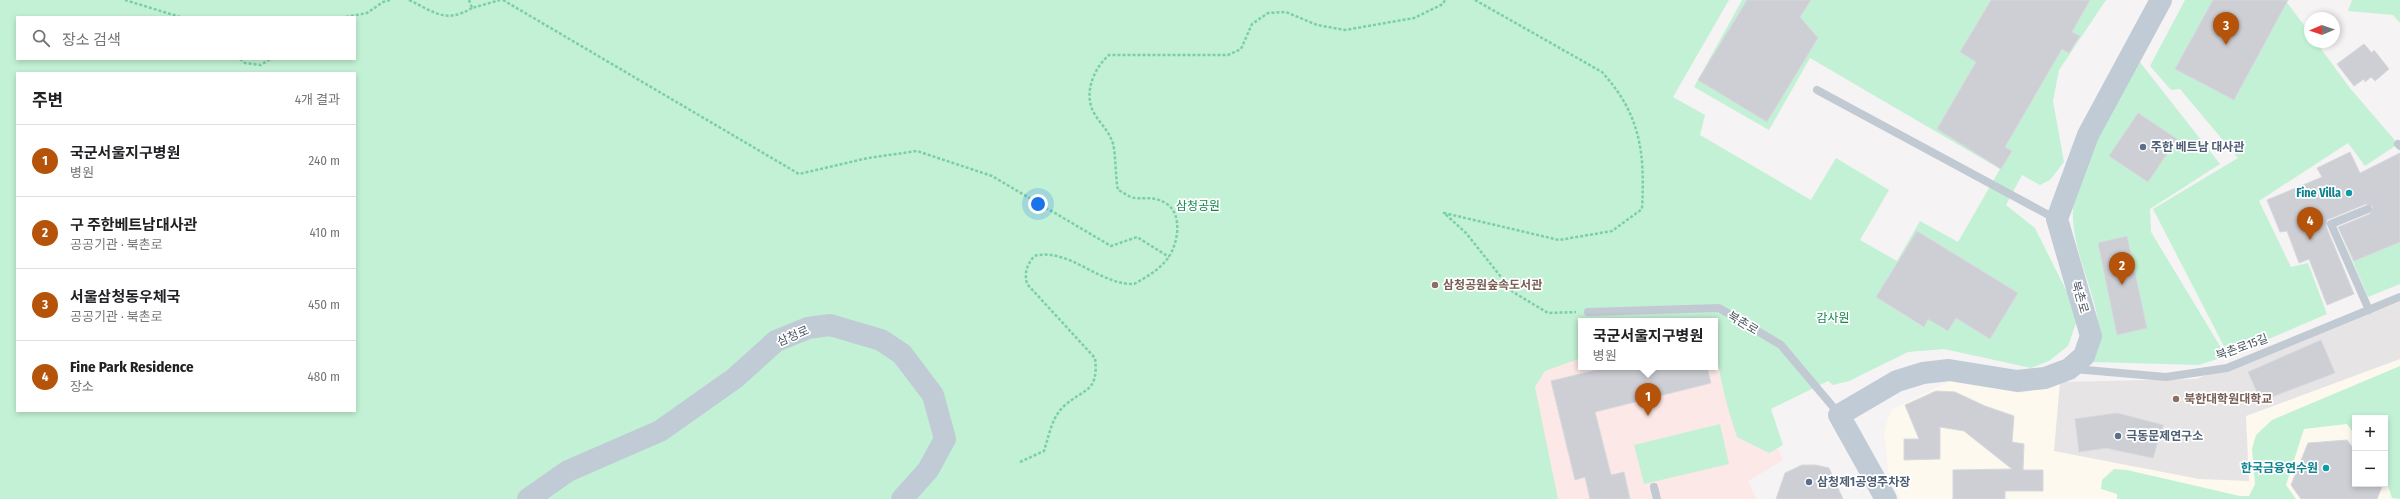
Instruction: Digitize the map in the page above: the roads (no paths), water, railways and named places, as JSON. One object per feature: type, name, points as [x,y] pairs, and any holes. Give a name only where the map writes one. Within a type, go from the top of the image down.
[{"type":"street","points":[[2057,219],[2088,135],[2161,0]]},
{"type":"street","name":"북촌로","points":[[1886,499],[1840,415],[1897,381],[1923,373],[1949,370],[2017,381],[2044,378],[2069,369],[2084,356],[2091,336],[2057,219]]},
{"type":"street","name":"삼청로","points":[[528,499],[568,472],[660,431],[735,378],[776,341],[808,328],[830,325],[881,340],[902,354],[933,395],[945,439],[928,470],[902,499]]},
{"type":"lane","points":[[1817,90],[2057,219]]},
{"type":"lane","points":[[2368,209],[2331,224],[2369,310]]},
{"type":"lane","name":"북촌로15길","points":[[2069,369],[2166,378],[2227,368],[2400,297]]},
{"type":"lane","name":"북촌로","points":[[1588,312],[1720,308],[1781,345],[1840,415]]},
{"type":"lane","points":[[1654,487],[1657,499]]},
{"type":"place","name":"서울삼청동우체국","points":[[2226,45]]},
{"type":"place","name":"주한 베트남 대사관","points":[[2143,147]]},
{"type":"place","name":"Fine Villa","points":[[2349,193]]},
{"type":"place","name":"Fine Park Residence","points":[[2310,240]]},
{"type":"place","name":"삼청공원숲속도서관","points":[[1435,285]]},
{"type":"place","name":"구 주한베트남대사관","points":[[2122,285]]},
{"type":"place","name":"북한대학원대학교","points":[[2176,399]]},
{"type":"place","name":"국군서울지구병원","points":[[1648,416]]},
{"type":"place","name":"극동문제연구소","points":[[2118,436]]},
{"type":"place","name":"한국금융연수원","points":[[2326,468]]},
{"type":"place","name":"삼청제1공영주차장","points":[[1809,482]]},
{"type":"park label","name":"삼청공원","points":[[1198,206]]},
{"type":"park label","name":"감사원","points":[[1833,318]]}]
